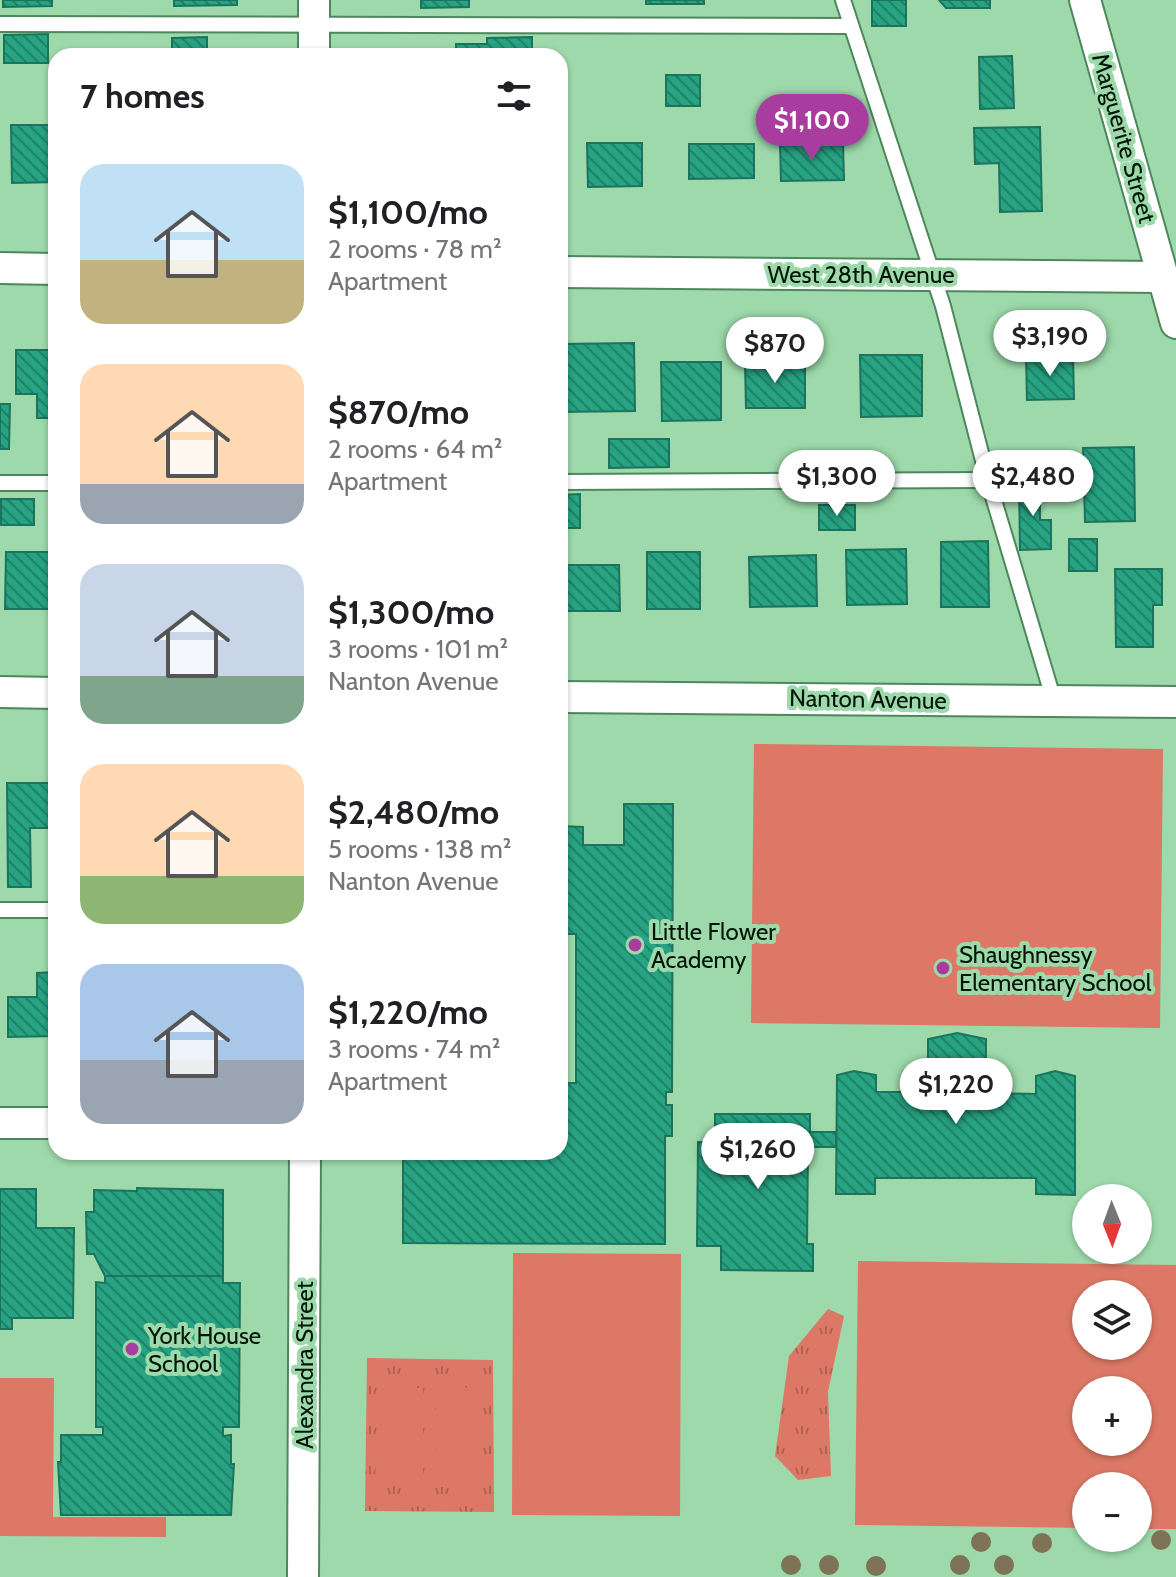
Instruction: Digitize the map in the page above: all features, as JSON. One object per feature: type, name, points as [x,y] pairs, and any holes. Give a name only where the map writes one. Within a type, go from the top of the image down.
[{"type":"street","name":"Marguerite Street","points":[[1085,0],[1176,323]]},
{"type":"street","points":[[314,12],[314,48]]},
{"type":"street","points":[[0,268],[48,269]]},
{"type":"street","name":"West 28th Avenue","points":[[568,272],[1163,277]]},
{"type":"street","points":[[0,692],[48,693]]},
{"type":"street","name":"Nanton Avenue","points":[[568,697],[1176,702]]},
{"type":"street","points":[[0,1123],[48,1123]]},
{"type":"street","name":"Alexandra Street","points":[[303,1577],[305,1160]]},
{"type":"lane","points":[[843,0],[933,274],[988,480],[1054,701]]},
{"type":"lane","points":[[0,24],[314,12],[850,26]]},
{"type":"lane","points":[[568,482],[988,480]]},
{"type":"lane","points":[[0,483],[48,483]]},
{"type":"lane","points":[[0,910],[48,910]]},
{"type":"green space","points":[[754,744],[1163,749],[1160,1028],[751,1023]]},
{"type":"green space","points":[[513,1253],[681,1254],[680,1516],[512,1515]]},
{"type":"green space","points":[[858,1261],[1176,1265],[1176,1529],[1152,1529],[1152,1472],[1072,1472],[1072,1528],[855,1525]]},
{"type":"green space","points":[[828,1309],[844,1316],[828,1392],[831,1476],[798,1480],[775,1456],[789,1356]]},
{"type":"green space","points":[[367,1358],[493,1360],[494,1512],[365,1511]]},
{"type":"green space","points":[[0,1378],[54,1378],[53,1517],[166,1517],[166,1537],[0,1536]]},
{"type":"green space","points":[[483,1387],[483,1487],[435,1487],[436,1388]]},
{"type":"green space","points":[[378,1388],[423,1388],[423,1486],[375,1486]]},
{"type":"building","points":[[3,0],[52,0],[52,6],[3,7]]},
{"type":"building","points":[[174,0],[237,0],[237,5],[174,6]]},
{"type":"building","points":[[421,0],[469,0],[469,7],[421,8]]},
{"type":"building","points":[[646,0],[704,0],[704,4],[646,4]]},
{"type":"building","points":[[872,0],[906,0],[906,26],[872,26]]},
{"type":"building","points":[[939,0],[990,0],[990,8],[946,8]]},
{"type":"building","points":[[48,34],[48,63],[4,63],[4,35]]},
{"type":"building","points":[[207,37],[207,48],[172,48],[172,38]]},
{"type":"building","points":[[532,37],[532,48],[456,48],[456,44],[487,44],[487,38]]},
{"type":"building","points":[[1012,56],[1014,108],[980,109],[979,57]]},
{"type":"building","points":[[666,75],[700,75],[700,106],[666,106]]},
{"type":"building","points":[[11,125],[48,125],[48,182],[12,183]]},
{"type":"building","points":[[1040,127],[1042,211],[1000,212],[999,163],[975,164],[974,128]]},
{"type":"building","points":[[843,142],[844,180],[781,181],[780,143]]},
{"type":"building","points":[[587,143],[642,143],[642,186],[588,187]]},
{"type":"building","points":[[689,144],[754,144],[754,178],[689,179]]},
{"type":"building","points":[[634,343],[635,411],[568,412],[568,344]]},
{"type":"building","points":[[16,350],[48,350],[48,418],[37,418],[37,394],[16,394]]},
{"type":"building","points":[[860,355],[922,355],[922,416],[861,417]]},
{"type":"building","points":[[1073,355],[1074,399],[1027,400],[1026,356]]},
{"type":"building","points":[[805,361],[805,408],[746,408],[745,362]]},
{"type":"building","points":[[661,362],[721,362],[721,420],[662,421]]},
{"type":"building","points":[[0,404],[10,404],[9,449],[0,449]]},
{"type":"building","points":[[609,439],[669,439],[669,467],[609,468]]},
{"type":"building","points":[[1134,447],[1135,521],[1085,522],[1083,448]]},
{"type":"building","points":[[1019,480],[1040,480],[1040,520],[1051,520],[1051,549],[1020,550]]},
{"type":"building","points":[[580,494],[580,528],[568,528],[568,495]]},
{"type":"building","points":[[1,499],[34,499],[34,525],[1,525]]},
{"type":"building","points":[[819,505],[855,505],[855,530],[819,530]]},
{"type":"building","points":[[1069,539],[1097,539],[1097,571],[1069,571]]},
{"type":"building","points":[[988,541],[989,607],[941,607],[941,542]]},
{"type":"building","points":[[906,549],[907,604],[847,605],[846,550]]},
{"type":"building","points":[[6,552],[48,552],[48,609],[5,609]]},
{"type":"building","points":[[647,552],[700,552],[700,609],[647,609]]},
{"type":"building","points":[[816,555],[817,606],[750,607],[749,557]]},
{"type":"building","points":[[568,565],[619,565],[620,611],[568,611]]},
{"type":"building","points":[[1115,569],[1162,569],[1162,605],[1153,605],[1153,647],[1116,647]]},
{"type":"building","points":[[7,783],[48,783],[48,828],[30,828],[31,887],[8,887]]},
{"type":"building","points":[[624,804],[673,804],[672,1092],[666,1092],[666,1105],[672,1105],[672,1136],[665,1136],[665,1244],[403,1243],[403,1160],[568,1160],[568,1083],[576,1083],[576,934],[568,934],[568,826],[583,827],[583,845],[624,845]]},
{"type":"building","points":[[48,972],[48,1036],[8,1037],[8,997],[37,997],[37,973]]},
{"type":"building","points":[[957,1033],[986,1039],[986,1093],[1036,1094],[1036,1076],[1055,1071],[1075,1076],[1075,1184],[1072,1184],[1072,1195],[1036,1194],[1036,1178],[875,1178],[875,1194],[836,1194],[837,1075],[854,1071],[876,1075],[876,1092],[928,1092],[928,1039]]},
{"type":"building","points":[[715,1114],[810,1114],[810,1132],[836,1132],[836,1147],[808,1147],[807,1244],[813,1244],[813,1271],[721,1270],[721,1246],[697,1246],[698,1142],[715,1142]]},
{"type":"building","points":[[137,1188],[223,1190],[223,1276],[105,1276],[94,1254],[87,1254],[86,1212],[94,1212],[94,1190],[137,1191]]},
{"type":"building","points":[[0,1189],[36,1189],[36,1228],[74,1228],[73,1318],[12,1318],[12,1329],[0,1329]]},
{"type":"building","name":"York House School","points":[[105,1276],[223,1276],[223,1283],[240,1283],[239,1427],[223,1427],[223,1436],[231,1435],[231,1464],[234,1464],[231,1515],[61,1515],[58,1462],[61,1462],[61,1435],[103,1435],[103,1427],[96,1427],[96,1282],[105,1283]]},
{"type":"place","name":"Little Flower Academy","points":[[635,945]]},
{"type":"place","name":"Shaughnessy Elementary School","points":[[943,968]]},
{"type":"place","name":"York House School","points":[[132,1349]]}]
